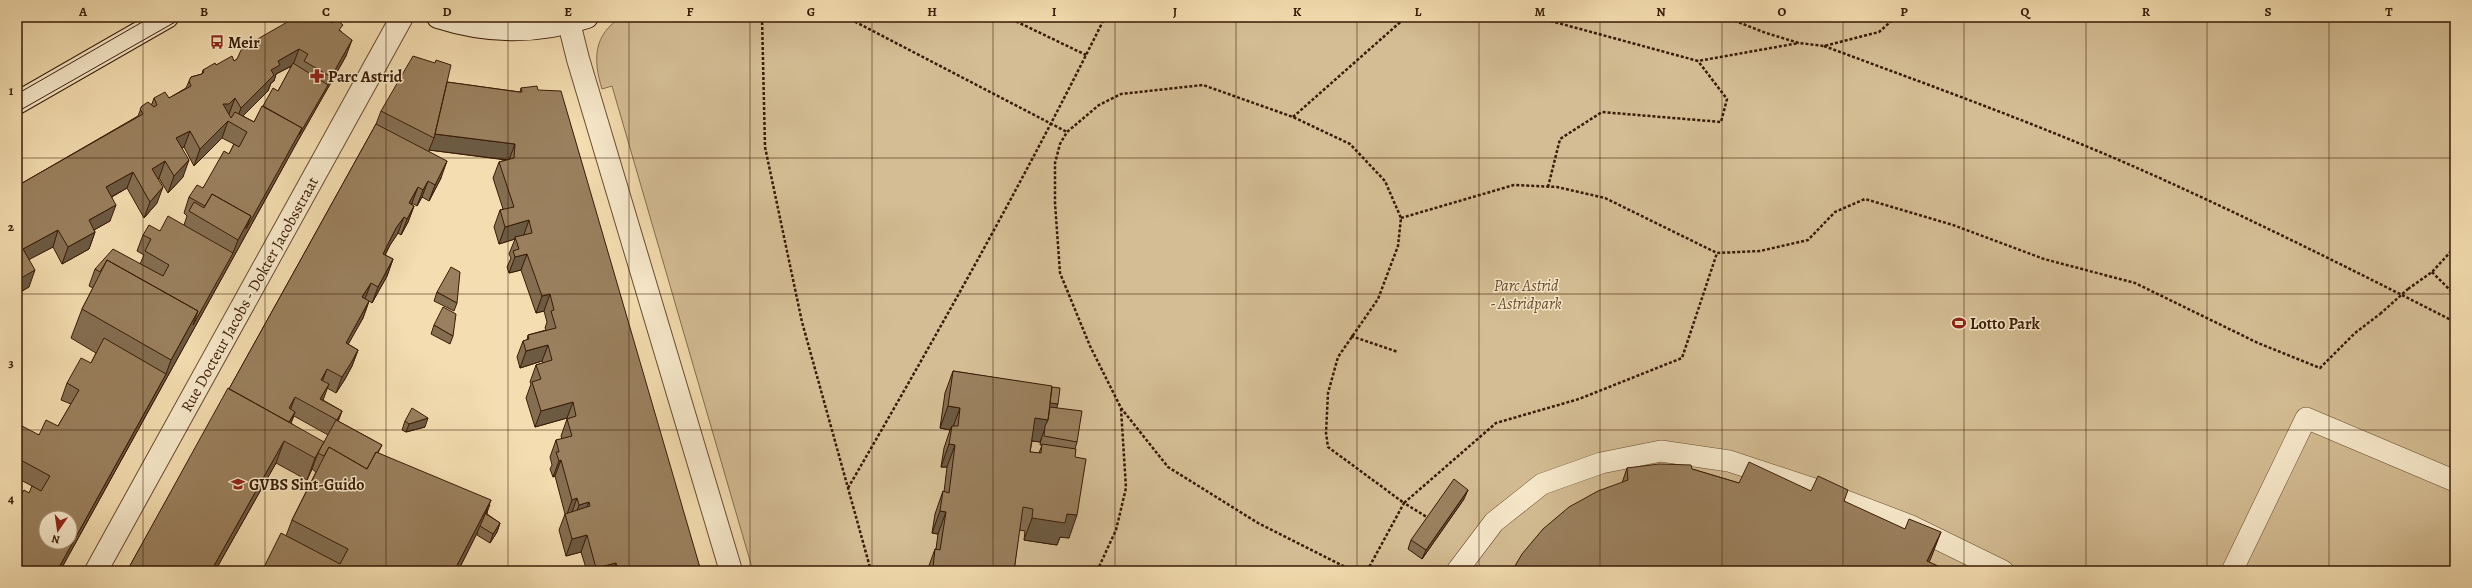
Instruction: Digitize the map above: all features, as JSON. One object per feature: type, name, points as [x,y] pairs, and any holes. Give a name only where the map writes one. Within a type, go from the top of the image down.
[{"type":"street","points":[[17,103],[167,17]]},
{"type":"street","name":"Rue Docteur Jacobs - Dokter Jacobsstraat","points":[[96,571],[402,17]]},
{"type":"street","points":[[438,17],[486,29],[514,30],[540,29],[578,20],[578,59],[731,571]]},
{"type":"lane","points":[[2232,571],[2306,418],[2455,481]]},
{"type":"lane","points":[[1457,571],[1494,522],[1542,484],[1601,463],[1660,451],[1729,461],[1817,490],[1909,525],[2003,571]]},
{"type":"path","points":[[762,17],[765,147],[802,322],[872,571]]},
{"type":"path","points":[[846,17],[1067,132]]},
{"type":"path","points":[[1007,17],[1086,55]]},
{"type":"path","points":[[848,488],[942,323],[1051,123],[1105,17]]},
{"type":"path","points":[[1293,117],[1406,17]]},
{"type":"path","points":[[1536,17],[1698,61],[1799,43]]},
{"type":"path","points":[[1725,17],[1766,34],[1799,43],[1824,46],[1956,94],[2152,175],[2344,265],[2455,322]]},
{"type":"path","points":[[1824,46],[1879,32],[1896,17]]},
{"type":"path","points":[[1548,187],[1560,139],[1602,112],[1720,122],[1727,99],[1698,61]]},
{"type":"path","points":[[1353,571],[1258,523],[1168,467],[1121,408],[1090,346],[1060,272],[1055,203],[1055,162],[1060,144],[1067,132],[1099,105],[1121,94],[1203,85],[1293,117],[1350,144],[1385,181],[1401,218],[1398,246],[1378,299],[1351,336],[1338,357],[1328,393],[1326,433],[1328,447],[1404,503],[1436,523]]},
{"type":"path","points":[[1401,218],[1514,185],[1548,187],[1605,198],[1717,253],[1760,251],[1808,240],[1835,212],[1865,198],[1953,225],[2044,259],[2135,283],[2258,343],[2320,368],[2355,333],[2380,314],[2408,289],[2432,272],[2455,247]]},
{"type":"path","points":[[1367,571],[1404,503],[1496,423],[1579,399],[1682,358],[1717,253]]},
{"type":"path","points":[[2432,272],[2453,293],[2455,300]]},
{"type":"path","points":[[1351,336],[1398,352]]},
{"type":"path","points":[[1097,571],[1116,530],[1126,488],[1121,408]]},
{"type":"green space","name":"Parc Astrid - Astridpark","points":[[622,17],[2455,17],[2455,571],[753,571],[612,86],[602,89],[599,78],[597,58],[601,40],[605,31]]},
{"type":"building","points":[[296,17],[305,17],[307,20],[313,17],[324,17],[332,23],[336,19],[343,25],[339,30],[352,40],[331,77],[304,61],[308,54],[299,49],[278,61],[280,65],[271,70],[274,75],[241,108],[235,98],[229,104],[223,104],[231,118],[235,112],[254,122],[262,106],[302,128],[246,229],[251,216],[212,194],[205,206],[189,197],[197,185],[203,188],[224,151],[229,154],[234,144],[239,147],[247,132],[228,121],[200,149],[190,131],[176,138],[189,160],[174,176],[165,161],[152,169],[163,187],[150,202],[133,172],[106,187],[116,205],[89,220],[95,232],[68,247],[58,230],[23,249],[35,270],[23,277],[17,278],[17,186],[143,114],[140,109],[148,102],[154,107],[157,105],[154,98],[165,92],[169,98],[191,86],[189,81],[191,77],[202,74],[204,72],[203,70],[215,63],[216,65],[232,56],[234,61],[237,59],[242,48]]},
{"type":"building","points":[[413,56],[435,63],[436,60],[451,65],[434,138],[381,111]]},
{"type":"building","points":[[293,63],[328,85],[299,135],[302,128],[263,106],[273,88],[278,91]]},
{"type":"building","points":[[447,82],[519,92],[522,92],[521,88],[537,86],[538,90],[561,91],[701,571],[619,571],[616,563],[596,568],[587,535],[572,539],[565,514],[590,506],[589,502],[579,505],[577,498],[572,500],[561,460],[559,461],[556,452],[559,452],[556,440],[572,436],[567,419],[576,416],[573,402],[541,411],[532,382],[541,379],[536,365],[552,360],[548,345],[526,351],[523,341],[529,339],[528,335],[556,328],[551,311],[554,310],[550,294],[542,296],[527,254],[515,257],[513,251],[519,249],[515,237],[532,233],[529,220],[505,227],[500,210],[514,207],[499,162],[514,158],[515,144],[435,134]]},
{"type":"building","points":[[376,124],[447,161],[435,185],[428,181],[423,190],[418,187],[409,203],[414,206],[407,219],[404,217],[396,228],[383,254],[393,259],[378,287],[371,283],[362,297],[369,301],[346,343],[358,350],[351,363],[342,377],[327,369],[321,380],[329,384],[320,399],[342,411],[337,420],[295,397],[289,408],[295,412],[289,422],[229,389]]},
{"type":"building","points":[[212,194],[251,216],[238,240],[189,211],[194,202],[204,208]]},
{"type":"building","points":[[168,216],[233,253],[193,325],[198,311],[107,260],[100,272],[95,269],[113,249],[163,276],[169,265],[145,251],[151,239],[143,235],[149,225],[160,231]]},
{"type":"building","points":[[107,260],[198,311],[171,360],[82,309]]},
{"type":"building","points":[[451,267],[460,272],[457,303],[437,292]]},
{"type":"building","points":[[443,307],[456,314],[453,336],[434,325]]},
{"type":"building","points":[[104,338],[166,374],[78,533],[78,510],[38,510],[38,550],[69,550],[57,571],[17,571],[17,493],[21,495],[24,490],[29,493],[32,486],[41,491],[50,476],[17,458],[17,433],[18,434],[22,426],[39,435],[46,420],[58,426],[79,390],[67,383],[81,358],[91,363]]},
{"type":"building","points":[[953,371],[1052,386],[1048,420],[1035,418],[1030,452],[1041,453],[1042,444],[1076,449],[1075,457],[1086,459],[1077,515],[1067,514],[1065,523],[1032,518],[1033,509],[1023,507],[1014,571],[938,571],[938,568],[933,567],[935,549],[940,550],[946,512],[940,511],[943,491],[949,493],[955,445],[949,444],[952,426],[958,426],[960,408],[948,406]]},
{"type":"building","points":[[1052,387],[1060,388],[1058,404],[1050,403]]},
{"type":"building","points":[[228,388],[324,442],[315,458],[284,441],[211,571],[127,571]]},
{"type":"building","points":[[1050,407],[1082,411],[1077,442],[1044,436]]},
{"type":"building","points":[[412,408],[428,418],[409,424],[405,421]]},
{"type":"building","points":[[336,420],[382,445],[377,453],[376,452],[367,469],[329,447],[324,456],[318,453]]},
{"type":"building","points":[[329,447],[367,469],[376,452],[491,500],[454,571],[262,571],[281,533],[340,564],[348,549],[292,520]]},
{"type":"building","points":[[1749,462],[1811,491],[1818,476],[1848,490],[1844,501],[1905,529],[1909,519],[1941,532],[1927,561],[1949,571],[1512,571],[1522,554],[1543,529],[1569,507],[1598,491],[1628,480],[1627,468],[1659,464],[1691,465],[1692,469],[1739,483]]},
{"type":"building","points":[[1454,479],[1468,490],[1426,550],[1411,540]]},
{"type":"building","points":[[489,504],[490,505],[486,514],[500,523],[493,534],[480,526]]},
{"type":"tram line","points":[[17,94],[151,17]]},
{"type":"tram line","points":[[17,112],[184,17]]},
{"type":"place","name":"Meir","points":[[217,42]]},
{"type":"place","name":"Parc Astrid","points":[[317,76]]},
{"type":"place","name":"Lotto Park","points":[[1959,323]]},
{"type":"place","name":"GVBS Sint-Guido","points":[[238,484]]}]
